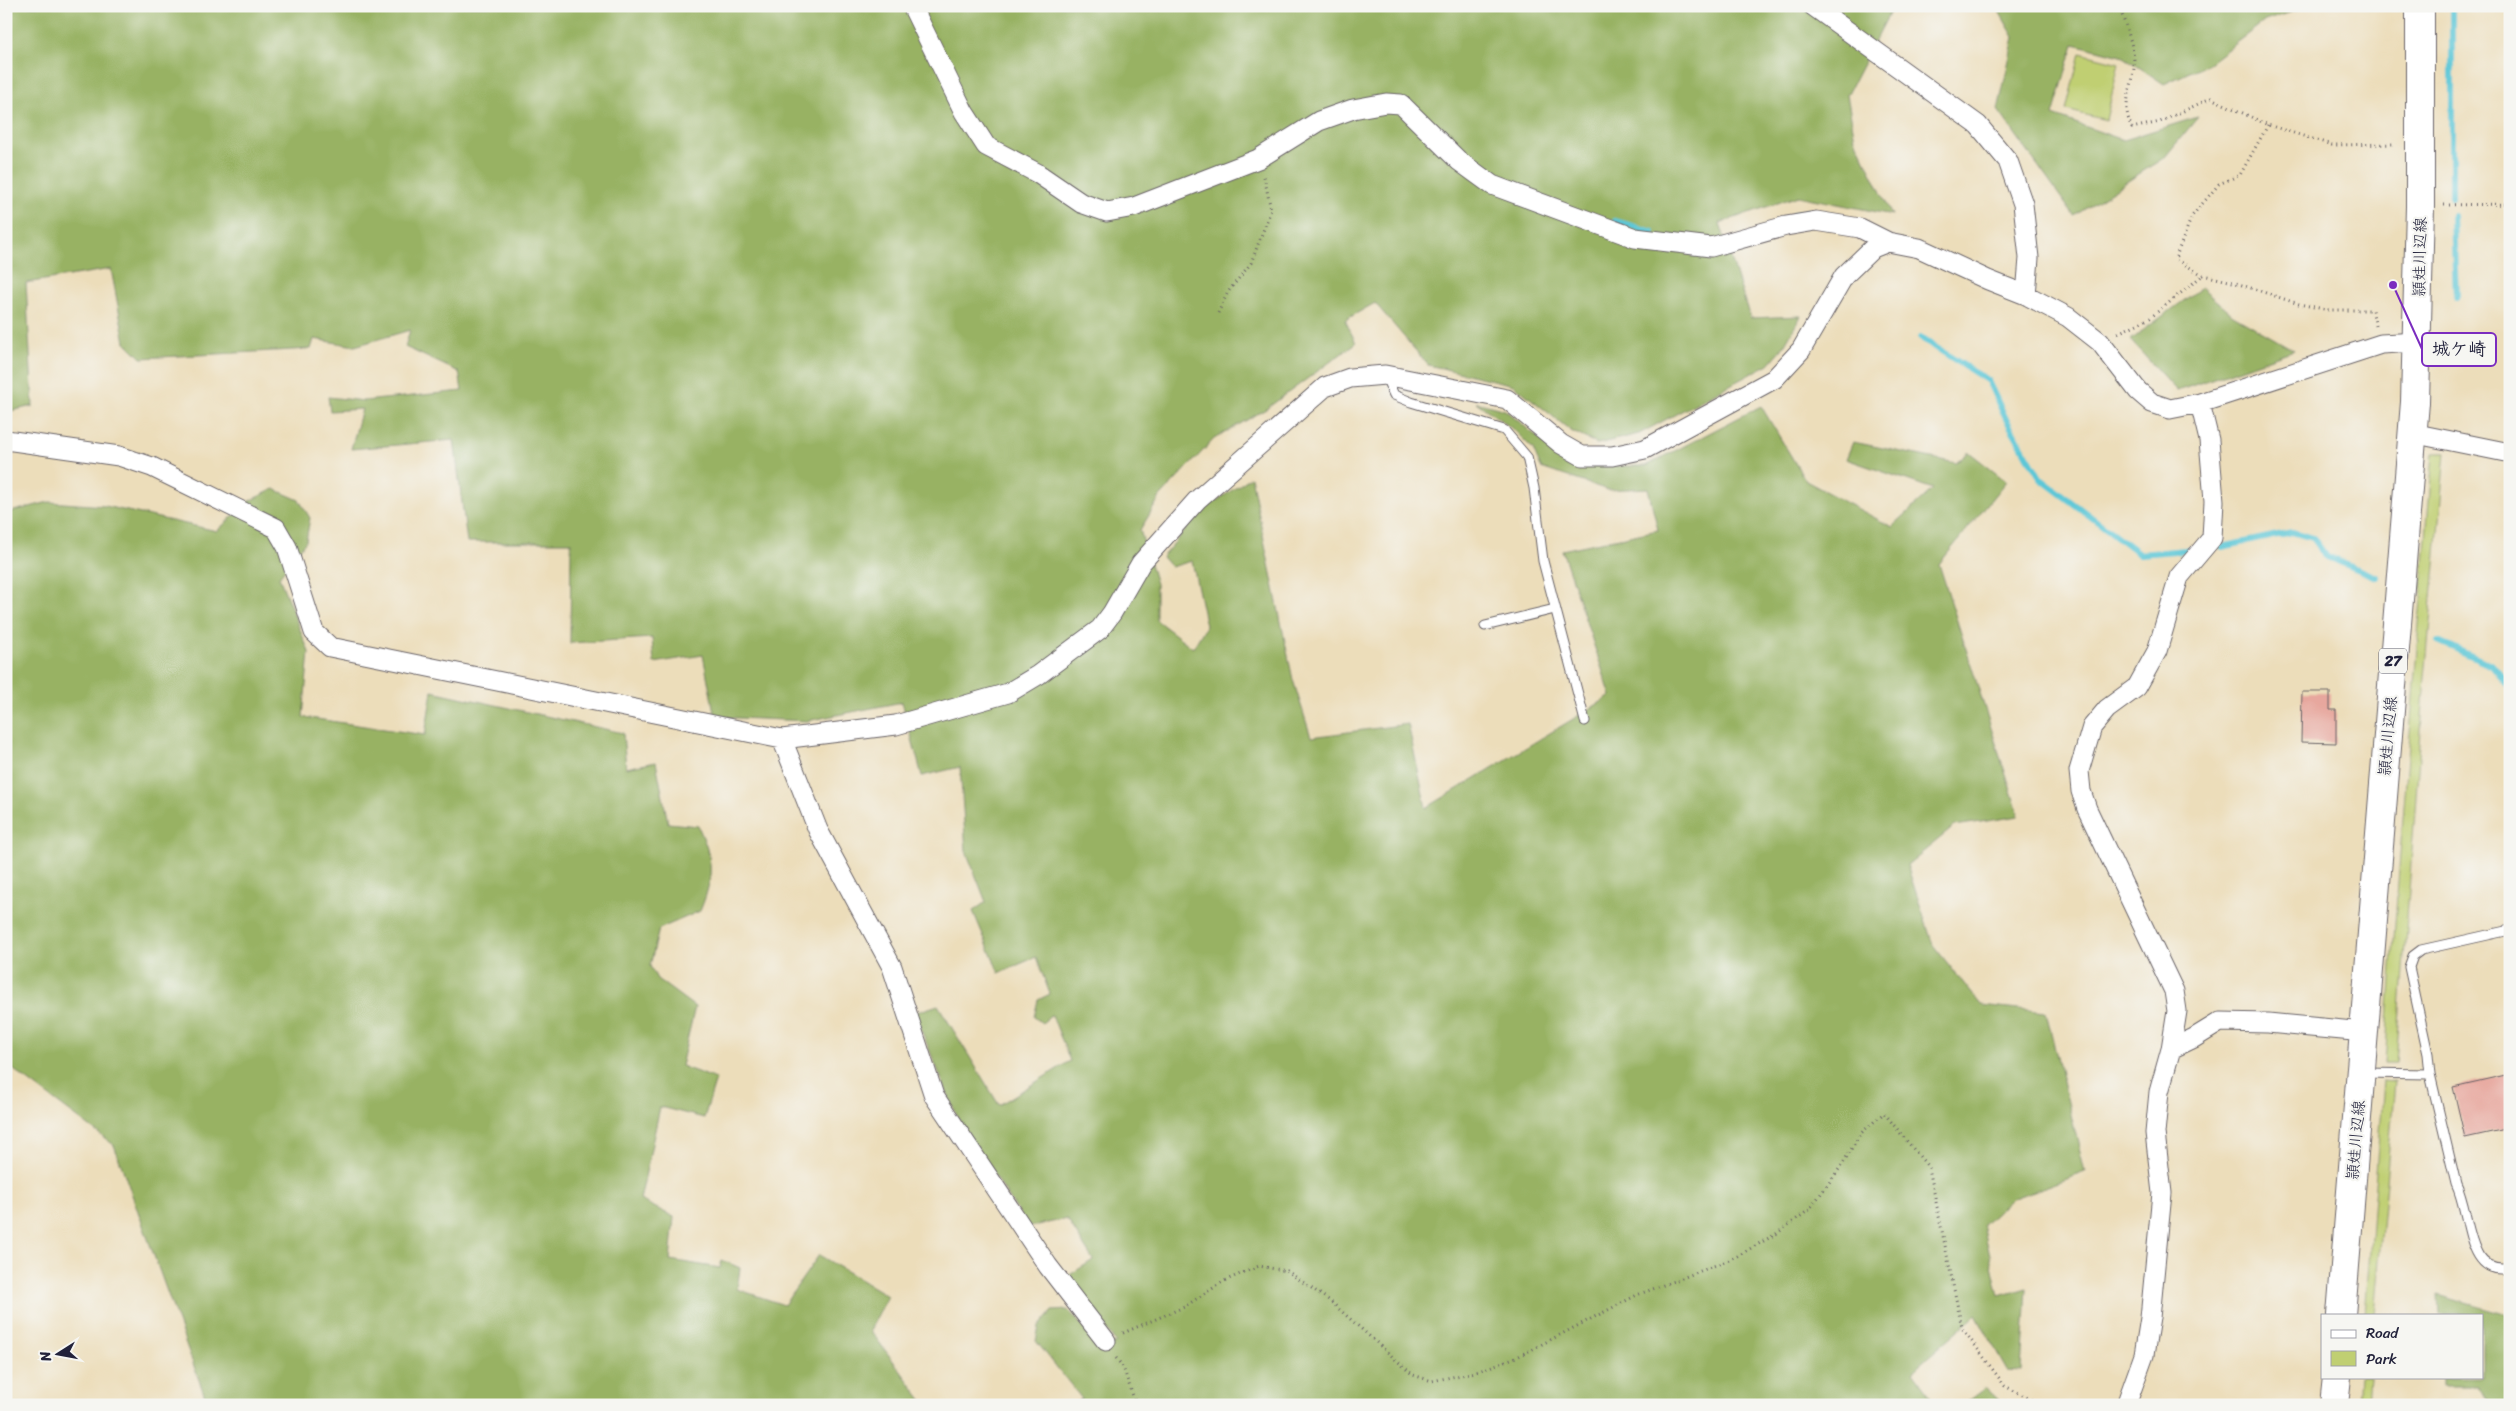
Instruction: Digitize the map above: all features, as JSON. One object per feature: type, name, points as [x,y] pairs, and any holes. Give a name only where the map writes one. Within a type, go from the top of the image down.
[{"type":"main road","name":"頴娃川辺線","points":[[2342,1314],[2418,342],[2421,144],[2420,6]]},
{"type":"main road","points":[[2334,1405],[2336,1378]]},
{"type":"street","points":[[912,6],[964,112],[986,146],[1037,172],[1081,203],[1107,212],[1134,207],[1258,159],[1319,121],[1353,109],[1386,103],[1401,104],[1458,161],[1492,185],[1635,238],[1711,247],[1786,226],[1816,221],[1860,228],[1888,242],[1919,248],[1988,280],[2026,295],[2068,317],[2100,342],[2138,392],[2152,403],[2170,410],[2200,403],[2381,344],[2418,342]]},
{"type":"street","points":[[1813,6],[1978,125],[2008,161],[2023,204],[2030,258],[2026,295]]},
{"type":"street","points":[[6,440],[119,456],[152,467],[276,528],[287,547],[314,632],[330,647],[782,739],[896,725],[1008,693],[1038,675],[1100,629],[1112,613],[1141,563],[1197,500],[1325,387],[1350,378],[1385,375],[1507,400],[1561,444],[1582,456],[1612,456],[1645,449],[1774,379],[1801,350],[1844,276],[1873,248],[1888,242]]},
{"type":"street","points":[[2126,1405],[2144,1355],[2150,1318],[2162,1194],[2155,1133],[2159,1092],[2171,1049],[2177,1011],[2174,991],[2087,809],[2081,791],[2079,771],[2092,727],[2106,710],[2137,687],[2157,651],[2179,577],[2212,538],[2214,500],[2209,440],[2200,403]]},
{"type":"street","points":[[2412,433],[2510,453]]},
{"type":"street","points":[[782,739],[818,830],[892,968],[934,1096],[1048,1266],[1106,1341]]},
{"type":"street","points":[[2171,1049],[2220,1022],[2268,1023],[2364,1032]]},
{"type":"lane","points":[[1385,375],[1394,395],[1411,402],[1504,430],[1527,457],[1534,488],[1543,561],[1585,721]]},
{"type":"lane","points":[[1485,626],[1556,609]]},
{"type":"lane","points":[[2510,930],[2426,948],[2413,956],[2410,972],[2428,1054],[2430,1074],[2456,1184],[2462,1196],[2478,1258],[2482,1264],[2493,1269],[2510,1268]]},
{"type":"lane","points":[[2361,1072],[2430,1074]]},
{"type":"path","points":[[2119,6],[2129,36],[2134,67],[2127,95],[2127,117],[2132,128],[2160,122],[2211,98],[2268,125],[2332,145],[2421,144]]},
{"type":"path","points":[[2268,125],[2240,175],[2220,184],[2192,216],[2174,259],[2203,275],[2233,282],[2299,304],[2329,310],[2372,310],[2381,344]]},
{"type":"path","points":[[1218,313],[1228,292],[1251,263],[1271,210],[1268,188],[1258,159]]},
{"type":"path","points":[[2420,206],[2510,204]]},
{"type":"path","points":[[2100,342],[2150,318],[2203,275]]},
{"type":"path","points":[[1136,1405],[1123,1367],[1106,1341],[1184,1307],[1224,1281],[1259,1266],[1287,1271],[1330,1301],[1413,1375],[1432,1381],[1476,1372],[1519,1356],[1637,1295],[1732,1259],[1776,1234],[1809,1210],[1842,1165],[1860,1134],[1884,1113],[1929,1168],[1962,1328],[2005,1386],[2042,1405]]},
{"type":"green space","points":[[6,6],[1893,6],[1847,95],[1855,139],[1892,215],[1798,196],[1720,223],[1750,318],[1801,316],[1782,349],[1769,364],[1639,434],[1597,444],[1571,431],[1514,385],[1428,365],[1375,303],[1345,320],[1356,343],[1266,409],[1214,439],[1160,497],[1140,530],[1156,584],[1156,620],[1193,648],[1206,626],[1192,561],[1171,567],[1162,557],[1202,511],[1251,477],[1293,680],[1311,737],[1408,724],[1426,808],[1611,696],[1562,550],[1658,530],[1648,488],[1608,490],[1541,468],[1533,449],[1514,430],[1476,402],[1505,410],[1555,452],[1588,466],[1646,466],[1761,406],[1806,481],[1892,527],[1933,489],[1846,459],[1853,442],[1956,463],[1969,452],[2006,481],[1939,564],[2019,816],[1955,826],[1907,865],[1933,945],[1981,1005],[2046,1012],[2085,1172],[2011,1199],[1983,1225],[1999,1296],[2027,1288],[2022,1371],[2007,1370],[1976,1315],[1912,1371],[1937,1405],[1072,1405],[1082,1399],[1036,1341],[1039,1327],[1052,1311],[1068,1310],[1103,1348],[1116,1343],[1068,1276],[1093,1260],[1067,1219],[1028,1227],[959,1121],[914,1013],[938,1005],[999,1105],[1070,1061],[1052,1015],[1042,1023],[1034,1017],[1038,1000],[1050,994],[1036,957],[999,973],[973,911],[986,902],[966,851],[960,767],[922,776],[902,702],[807,721],[715,717],[703,655],[654,663],[652,638],[570,643],[571,542],[467,542],[454,440],[351,449],[362,409],[330,411],[328,397],[364,401],[462,391],[459,372],[405,347],[410,330],[355,346],[314,339],[311,349],[141,358],[125,342],[111,269],[26,283],[33,406],[6,412]]},
{"type":"green space","points":[[1996,6],[2309,6],[2265,21],[2209,63],[2164,84],[2124,57],[2074,44],[2053,115],[2123,140],[2198,117],[2165,157],[2074,216],[1998,110],[2014,37]]},
{"type":"green space","points":[[2080,53],[2119,63],[2106,120],[2066,110]]},
{"type":"green space","points":[[2201,288],[2233,315],[2294,350],[2177,391],[2130,340]]},
{"type":"green space","points":[[2433,453],[2445,453],[2425,677],[2396,1063],[2385,1063],[2400,855]]},
{"type":"green space","points":[[274,489],[299,500],[310,518],[306,541],[279,577],[309,652],[303,717],[425,735],[432,691],[623,733],[626,768],[656,762],[668,823],[698,826],[707,849],[710,878],[700,911],[659,929],[650,966],[657,979],[695,1007],[681,1066],[716,1079],[704,1118],[660,1107],[640,1200],[674,1217],[670,1260],[720,1268],[722,1260],[740,1268],[737,1289],[784,1305],[819,1255],[888,1296],[870,1330],[926,1405],[208,1405],[114,1145],[6,1064],[6,513],[49,502],[105,506],[217,531],[249,501]]},
{"type":"green space","points":[[2383,1081],[2395,1082],[2374,1314],[2365,1314]]},
{"type":"green space","points":[[2438,1295],[2510,1316],[2510,1405],[2491,1405],[2478,1385],[2442,1385],[2442,1378],[2484,1378],[2484,1314],[2439,1314]]},
{"type":"green space","points":[[2360,1378],[2369,1378],[2367,1405],[2358,1405]]},
{"type":"green space","points":[[1985,1388],[2003,1405],[1962,1405]]},
{"type":"building","points":[[2302,692],[2330,692],[2330,710],[2336,710],[2336,743],[2301,742]]},
{"type":"building","points":[[2510,1074],[2510,1128],[2465,1138],[2453,1087]]},
{"type":"waterway","points":[[2452,6],[2452,198]]},
{"type":"waterway","points":[[1795,215],[1809,212],[1817,214]]},
{"type":"waterway","points":[[2453,216],[2456,297]]},
{"type":"waterway","points":[[1615,221],[1653,232]]},
{"type":"waterway","points":[[1921,338],[1988,381],[2006,419],[2041,479],[2140,554],[2186,550]]},
{"type":"waterway","points":[[2222,547],[2292,532],[2313,538],[2327,557],[2377,577]]},
{"type":"waterway","points":[[2438,641],[2492,665],[2510,687]]},
{"type":"place","name":"城ケ崎","points":[[2393,285]]}]
